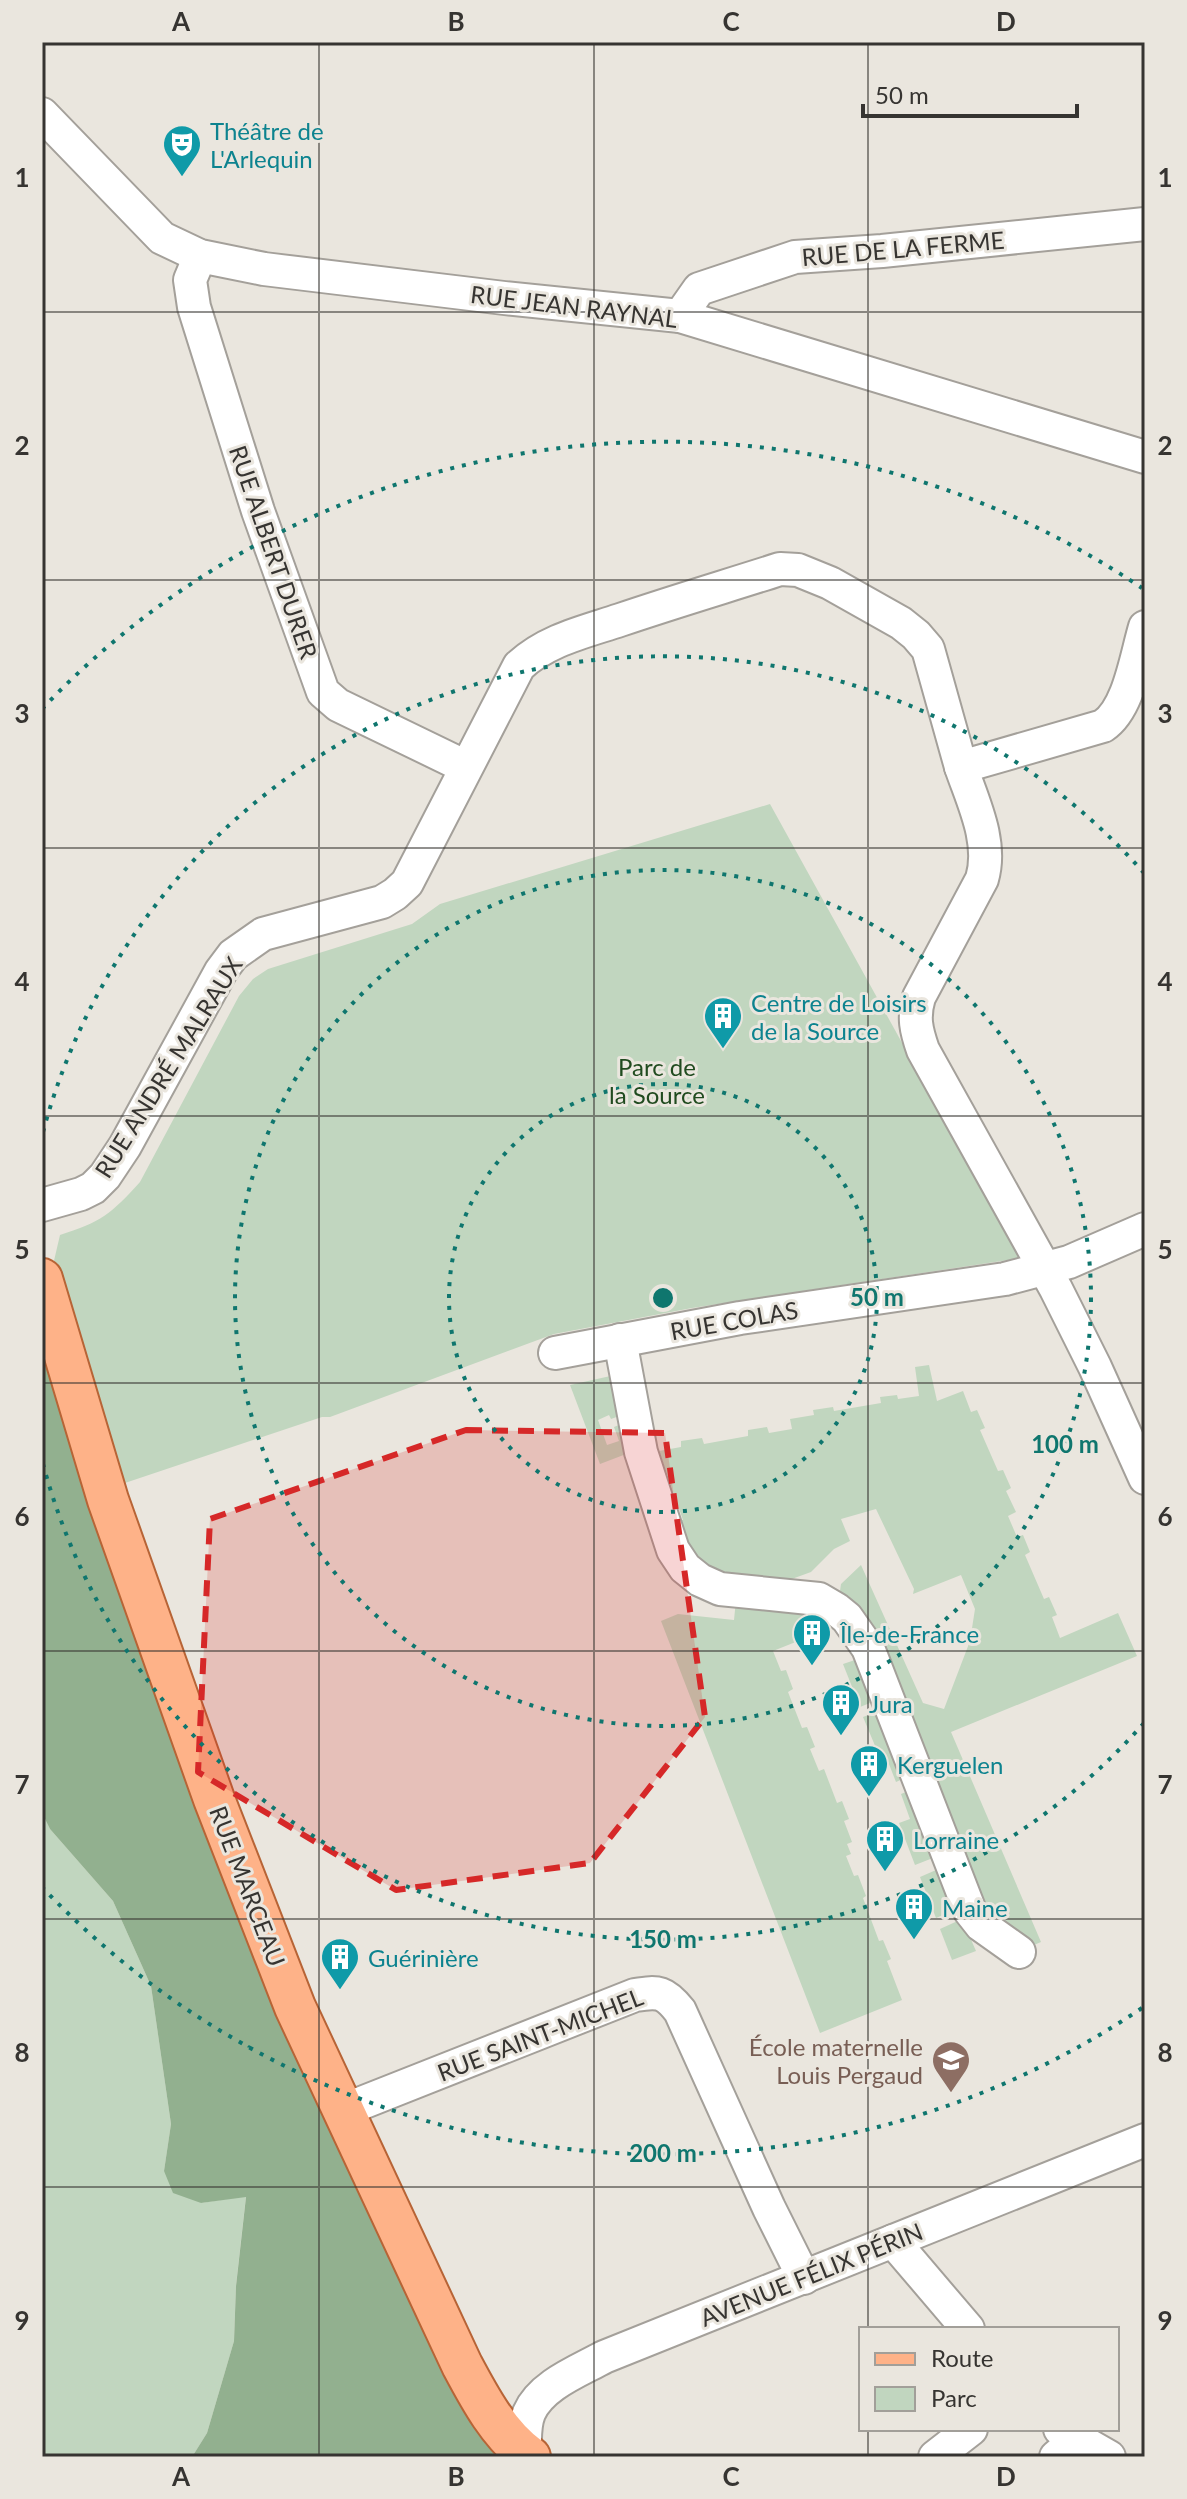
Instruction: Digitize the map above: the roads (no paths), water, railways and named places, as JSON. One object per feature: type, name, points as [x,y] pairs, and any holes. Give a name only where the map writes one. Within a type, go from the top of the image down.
[{"type":"main road","name":"RUE MARCEAU","points":[[42,1279],[108,1500],[200,1760],[295,2007],[468,2376],[481,2400],[527,2456]]},
{"type":"street","name":"RUE JEAN RAYNAL","points":[[42,114],[162,238],[200,256],[231,264],[680,316],[1145,457]]},
{"type":"street","name":"RUE DE LA FERME","points":[[680,316],[699,289],[795,257],[1145,224]]},
{"type":"street","name":"RUE ALBERT DURER","points":[[200,256],[190,280],[194,307],[258,511],[323,692],[338,705],[466,767]]},
{"type":"street","name":"RUE ANDRÉ MALRAUX","points":[[42,1205],[81,1194],[105,1176],[233,955],[263,934],[382,902],[407,883],[519,666],[534,652],[637,614],[780,569],[798,570],[830,583],[901,623],[928,649],[984,840],[987,862],[982,879],[919,997],[914,1013],[916,1028],[923,1050],[1046,1270],[1095,1367],[1145,1478]]},
{"type":"street","points":[[961,767],[1103,726],[1111,721],[1119,712],[1145,627]]},
{"type":"street","name":"RUE COLAS","points":[[555,1353],[727,1320],[1005,1279],[1069,1262],[1145,1229]]},
{"type":"street","points":[[620,1340],[641,1452],[673,1550],[685,1568],[700,1580],[720,1589],[819,1599],[836,1609],[856,1628],[873,1661],[970,1911],[981,1925],[1019,1952]]},
{"type":"street","name":"RUE SAINT-MICHEL","points":[[344,2110],[635,1995],[655,1992],[669,1997],[680,2011],[804,2278]]},
{"type":"street","name":"AVENUE FÉLIX PÉRIN","points":[[527,2456],[525,2430],[530,2411],[557,2383],[604,2357],[1145,2140]]},
{"type":"street","points":[[893,2241],[966,2327]]},
{"type":"street","points":[[935,2457],[968,2431]]},
{"type":"street","points":[[1064,2442],[1109,2457]]},
{"type":"place","name":"Théâtre de L'Arlequin","points":[[182,178]]},
{"type":"place","name":"Centre de Loisirs de la Source","points":[[723,1050]]},
{"type":"place","name":"Île-de-France","points":[[812,1667]]},
{"type":"place","name":"Jura","points":[[841,1737]]},
{"type":"place","name":"Kerguelen","points":[[869,1798]]},
{"type":"place","name":"Lorraine","points":[[885,1873]]},
{"type":"place","name":"Maine","points":[[914,1941]]},
{"type":"place","name":"Guérinière","points":[[340,1991]]},
{"type":"place","name":"École maternelle Louis Pergaud","points":[[951,2094]]},
{"type":"park label","name":"Parc de la Source","points":[[657,1080]]}]
